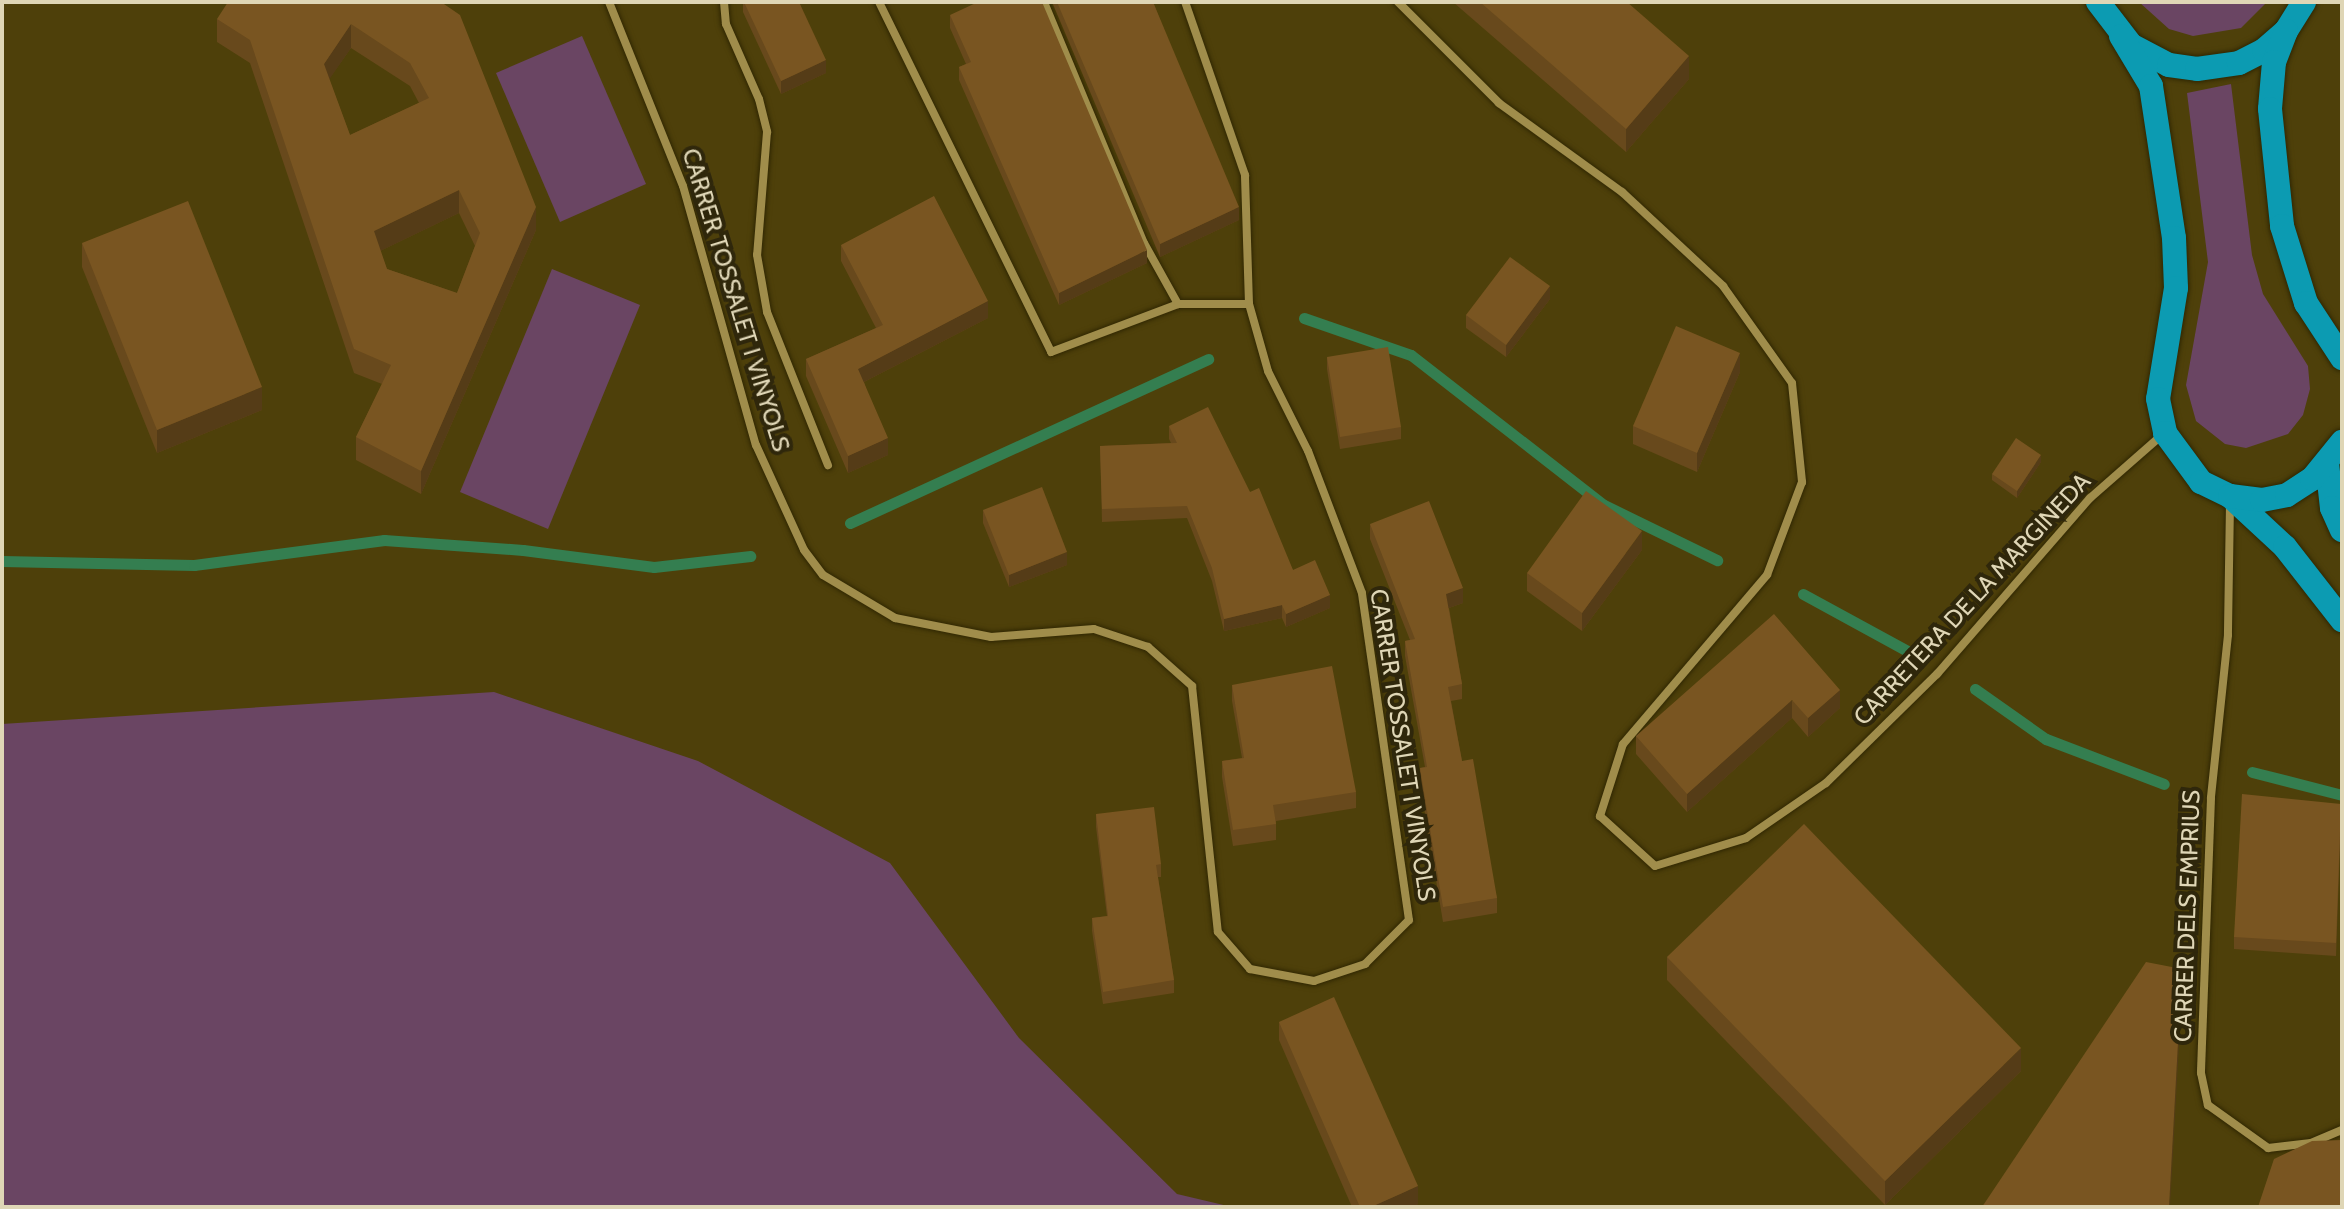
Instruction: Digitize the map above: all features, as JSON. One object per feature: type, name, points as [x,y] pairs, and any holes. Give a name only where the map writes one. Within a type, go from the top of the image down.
[{"type":"highway","points":[[2098,2],[2151,86],[2174,238],[2176,288],[2158,399],[2165,433],[2201,482],[2230,496],[2285,547],[2342,620]]},
{"type":"highway","points":[[2304,2],[2286,31],[2274,62],[2270,109],[2282,226],[2291,268],[2306,303],[2342,358]]},
{"type":"highway","points":[[2121,36],[2156,60],[2197,69],[2252,57],[2286,31]]},
{"type":"highway","points":[[2230,496],[2262,500],[2287,495],[2327,463],[2342,442]]},
{"type":"highway","points":[[2327,463],[2332,508],[2342,530]]},
{"type":"street","name":"CARRER TOSSALET I VINYOLS","points":[[609,2],[683,186],[756,445],[804,550],[823,575],[895,618],[991,637],[1094,629],[1148,647],[1192,686],[1218,932],[1250,969],[1314,981],[1365,964],[1409,920],[1362,593],[1308,451],[1268,371],[1249,304]]},
{"type":"street","points":[[724,2],[726,24],[759,99],[767,132],[757,255],[767,312],[828,465]]},
{"type":"street","points":[[879,2],[1051,352],[1178,304],[1249,304],[1245,175],[1185,2]]},
{"type":"street","points":[[1044,2],[1144,243],[1178,304]]},
{"type":"street","name":"CARRETERA DE LA MARGINEDA","points":[[1398,2],[1499,103],[1622,192],[1723,286],[1792,383],[1802,482],[1767,575],[1623,744],[1600,816],[1655,866],[1746,838],[1826,783],[1937,674],[2090,498],[2165,433]]},
{"type":"street","name":"CARRER DELS EMPRIUS","points":[[2230,496],[2229,577],[2211,798],[2201,1073],[2208,1105],[2268,1148],[2311,1143],[2342,1130]]},
{"type":"shaded area","points":[[2139,2],[2267,2],[2241,28],[2193,36],[2169,29]]},
{"type":"shaded area","points":[[582,36],[646,184],[560,222],[496,73]]},
{"type":"shaded area","points":[[2231,84],[2252,255],[2263,294],[2308,366],[2310,389],[2303,415],[2288,434],[2246,448],[2225,444],[2196,421],[2186,385],[2208,262],[2187,93]]},
{"type":"shaded area","points":[[552,269],[640,305],[548,529],[460,492]]},
{"type":"shaded area","points":[[494,692],[698,761],[890,863],[1019,1038],[1177,1194],[1232,1207],[2,1207],[2,724]]},
{"type":"building","points":[[228,2],[441,2],[460,15],[536,207],[421,471],[356,437],[391,365],[354,349],[250,40],[217,19]],"holes":[[[351,24],[410,63],[429,98],[350,135],[324,64]],[[459,190],[480,233],[457,293],[387,269],[374,231]]]},
{"type":"building","points":[[744,2],[799,2],[826,60],[781,81]]},
{"type":"building","points":[[978,2],[1042,2],[1147,250],[1059,293],[959,67],[971,62],[950,15]]},
{"type":"building","points":[[1057,2],[1153,2],[1239,207],[1160,244]]},
{"type":"building","points":[[1480,2],[1627,2],[1689,56],[1626,129]]},
{"type":"building","points":[[934,196],[988,301],[858,369],[888,438],[848,456],[806,359],[883,325],[841,245]]},
{"type":"building","points":[[188,201],[262,387],[157,430],[82,243]]},
{"type":"building","points":[[1510,257],[1550,286],[1506,345],[1466,315]]},
{"type":"building","points":[[1676,326],[1740,353],[1697,453],[1633,426]]},
{"type":"building","points":[[1388,347],[1401,427],[1340,437],[1327,357]]},
{"type":"building","points":[[1208,407],[1250,492],[1259,488],[1293,570],[1315,560],[1330,595],[1286,614],[1282,605],[1224,619],[1212,568],[1187,506],[1102,509],[1100,446],[1177,443],[1169,426]]},
{"type":"building","points":[[2016,438],[2041,455],[2017,491],[1992,474]]},
{"type":"building","points":[[1042,487],[1067,552],[1009,575],[983,510]]},
{"type":"building","points":[[1586,491],[1642,531],[1582,613],[1527,573]]},
{"type":"building","points":[[1429,501],[1463,588],[1446,594],[1462,684],[1448,687],[1462,761],[1473,759],[1497,898],[1443,907],[1420,768],[1427,767],[1405,641],[1415,639],[1370,524]]},
{"type":"building","points":[[1774,614],[1840,690],[1808,718],[1792,700],[1687,794],[1636,736]]},
{"type":"building","points":[[1332,666],[1356,792],[1273,805],[1276,824],[1233,830],[1222,761],[1244,758],[1232,685]]},
{"type":"building","points":[[2242,794],[2341,804],[2336,943],[2234,937]]},
{"type":"building","points":[[1154,807],[1161,864],[1156,865],[1174,980],[1103,992],[1092,918],[1108,916],[1096,814]]},
{"type":"building","points":[[1804,824],[2021,1048],[1885,1181],[1667,957]]},
{"type":"building","points":[[2146,962],[2182,969],[2169,1207],[1982,1207]]},
{"type":"building","points":[[1334,997],[1418,1186],[1371,1207],[1360,1207],[1279,1022]]},
{"type":"building","points":[[2342,1140],[2342,1207],[2258,1207],[2274,1159],[2312,1141]]},
{"type":"waterway","points":[[1304,318],[1411,355],[1604,505],[1717,560]]},
{"type":"waterway","points":[[850,523],[1208,359]]},
{"type":"waterway","points":[[2,561],[194,565],[384,540],[523,550],[654,567],[750,556]]},
{"type":"waterway","points":[[1803,594],[1913,654]]},
{"type":"waterway","points":[[1975,689],[2046,739],[2164,784]]},
{"type":"waterway","points":[[2252,772],[2342,795]]}]
